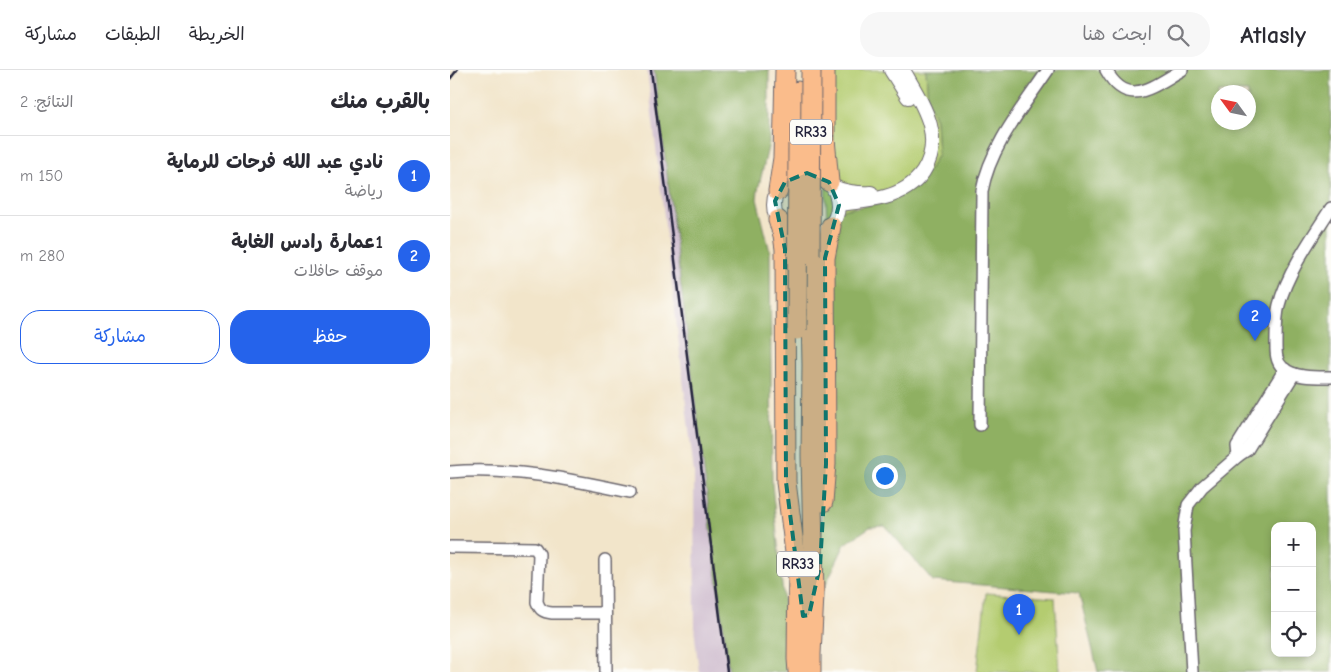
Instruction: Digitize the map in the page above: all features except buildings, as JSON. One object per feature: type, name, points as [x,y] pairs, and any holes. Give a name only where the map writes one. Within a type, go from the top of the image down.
[{"type":"highway","points":[[778,191],[783,158],[785,70]]},
{"type":"highway","name":"RR33","points":[[797,70],[797,330],[814,595],[811,672]]},
{"type":"highway","name":"RR33","points":[[798,672],[798,576],[812,365],[810,255],[811,70]]},
{"type":"highway","points":[[824,70],[825,139],[831,184]]},
{"type":"highway","points":[[778,220],[785,249],[786,482],[798,576]]},
{"type":"highway","points":[[814,595],[820,566],[826,464],[825,258],[831,226]]},
{"type":"street","points":[[980,425],[982,191],[984,178],[998,146],[1048,70]]},
{"type":"street","points":[[1106,70],[1119,87],[1126,92],[1135,93],[1154,86],[1182,70]]},
{"type":"street","points":[[831,184],[837,195],[839,205],[837,216],[831,226],[823,233],[813,237],[803,237],[784,229],[775,211],[775,201],[778,191],[785,182],[795,175],[807,173],[819,176],[831,184],[836,189],[866,194],[894,188],[904,181],[918,165],[923,138],[919,119],[907,95],[901,72]]},
{"type":"street","points":[[839,205],[886,197],[898,193],[916,181],[928,162],[932,151],[933,136],[931,129],[924,108],[901,72]]},
{"type":"street","points":[[1331,208],[1288,282],[1279,305],[1276,332],[1276,358],[1279,364],[1289,371],[1306,376],[1331,377]]},
{"type":"street","points":[[1192,672],[1184,531],[1188,505],[1202,487],[1238,456],[1238,446],[1289,371]]},
{"type":"street","points":[[450,472],[493,471],[528,473],[630,492]]},
{"type":"street","points":[[450,547],[535,548],[539,554],[537,602],[540,609],[545,612],[606,612]]},
{"type":"street","points":[[606,560],[606,672]]},
{"type":"highlighted area","points":[[807,173],[829,182],[839,205],[825,258],[826,464],[820,566],[809,615],[803,616],[786,482],[785,249],[775,201],[785,182]]},
{"type":"shaded area","points":[[647,70],[654,70],[729,672],[699,672],[695,637],[694,473]]},
{"type":"green space","points":[[654,70],[769,70],[769,143],[757,199],[770,252],[772,484],[784,605],[786,672],[729,672]]},
{"type":"green space","points":[[816,70],[926,70],[928,101],[936,120],[938,154],[929,170],[827,219],[822,112]]},
{"type":"green space","points":[[926,70],[1331,70],[1331,672],[1098,672],[1079,593],[933,581],[885,526],[870,527],[845,544],[817,603],[824,483],[827,219],[837,211],[890,201],[929,170],[938,154],[936,120],[928,101]]},
{"type":"green space","points":[[986,593],[1055,598],[1060,672],[977,672]]},
{"type":"railway","points":[[450,79],[457,70]]},
{"type":"railway","points":[[651,70],[727,672]]},
{"type":"place","name":"1عمارة رادس الغابة","points":[[1255,341]]},
{"type":"place","name":"نادي عبد الله فرحات للرماية","points":[[1019,635]]}]
